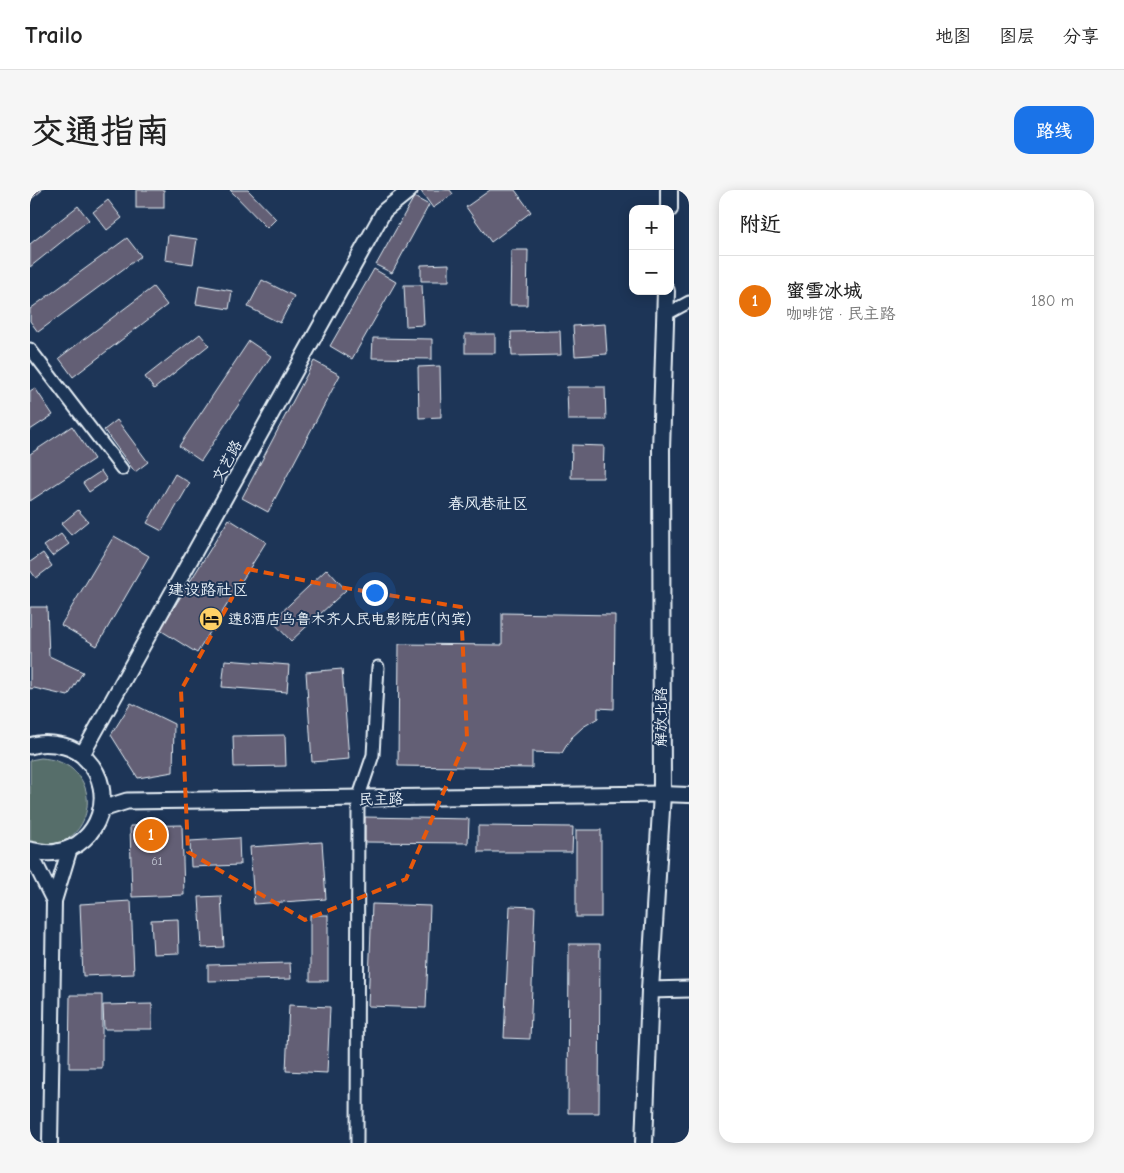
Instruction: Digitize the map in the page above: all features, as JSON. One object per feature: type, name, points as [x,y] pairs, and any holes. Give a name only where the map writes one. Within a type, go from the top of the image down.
[{"type":"main road","points":[[669,190],[669,205]]},
{"type":"main road","name":"解放北路","points":[[644,1143],[650,990],[662,794],[660,450],[666,295]]},
{"type":"main road","points":[[30,746],[52,743],[68,747],[82,755],[93,766],[100,780],[103,794],[102,810],[96,826],[85,839],[70,848],[56,852],[42,853],[30,851]]},
{"type":"main road","name":"民主路","points":[[102,810],[127,802],[662,794]]},
{"type":"main road","points":[[650,990],[689,989]]},
{"type":"street","name":"文艺路","points":[[82,755],[384,211],[410,190]]},
{"type":"street","points":[[665,315],[689,302]]},
{"type":"street","points":[[30,349],[122,469]]},
{"type":"street","points":[[357,1143],[358,799],[374,755],[378,667]]},
{"type":"street","points":[[662,794],[689,794]]},
{"type":"street","points":[[50,1143],[54,901],[70,848]]},
{"type":"street","points":[[30,851],[54,901]]},
{"type":"highlighted area","points":[[248,569],[327,585],[461,607],[467,738],[406,879],[305,920],[188,852],[181,690]]},
{"type":"green space","points":[[41,758],[62,763],[77,774],[85,788],[87,804],[84,819],[75,833],[62,842],[45,845],[30,843],[30,760]]},
{"type":"building","points":[[30,190],[42,190],[30,200]]},
{"type":"building","points":[[136,190],[164,190],[164,208],[136,208]]},
{"type":"building","points":[[230,190],[248,190],[276,219],[267,228]]},
{"type":"building","points":[[420,190],[450,190],[453,194],[433,208]]},
{"type":"building","points":[[490,190],[515,190],[531,212],[491,242],[466,207]]},
{"type":"building","points":[[414,197],[429,205],[392,273],[376,265]]},
{"type":"building","points":[[108,200],[122,218],[107,230],[93,212]]},
{"type":"building","points":[[78,206],[89,220],[30,267],[30,244]]},
{"type":"building","points":[[168,235],[197,239],[193,264],[165,260]]},
{"type":"building","points":[[127,238],[141,256],[38,332],[30,321],[30,309]]},
{"type":"building","points":[[511,250],[528,250],[527,305],[510,305]]},
{"type":"building","points":[[449,264],[449,281],[421,281],[421,265]]},
{"type":"building","points":[[374,269],[396,282],[352,359],[330,346]]},
{"type":"building","points":[[262,280],[294,296],[280,323],[248,307]]},
{"type":"building","points":[[199,285],[232,291],[229,309],[196,304]]},
{"type":"building","points":[[404,285],[422,285],[424,325],[406,326]]},
{"type":"building","points":[[153,287],[167,305],[73,377],[59,358]]},
{"type":"building","points":[[605,324],[607,354],[575,356],[573,326]]},
{"type":"building","points":[[560,331],[561,355],[512,356],[511,332]]},
{"type":"building","points":[[200,334],[209,345],[154,389],[145,377]]},
{"type":"building","points":[[465,334],[495,334],[495,353],[465,353]]},
{"type":"building","points":[[373,338],[432,339],[432,359],[372,358]]},
{"type":"building","points":[[249,341],[271,356],[201,461],[179,446]]},
{"type":"building","points":[[314,361],[340,375],[268,512],[242,498]]},
{"type":"building","points":[[440,366],[441,417],[419,418],[418,367]]},
{"type":"building","points":[[567,387],[605,387],[606,420],[568,420]]},
{"type":"building","points":[[35,388],[53,415],[30,430],[30,391]]},
{"type":"building","points":[[117,420],[148,462],[135,472],[104,430]]},
{"type":"building","points":[[72,426],[94,459],[30,501],[30,454]]},
{"type":"building","points":[[572,445],[604,446],[603,478],[571,478]]},
{"type":"building","points":[[101,471],[107,480],[89,492],[83,483]]},
{"type":"building","points":[[175,474],[190,483],[162,531],[147,523]]},
{"type":"building","points":[[78,510],[88,521],[71,535],[61,524]]},
{"type":"building","points":[[229,519],[266,542],[197,653],[160,630]]},
{"type":"building","points":[[61,534],[69,544],[52,556],[44,546]]},
{"type":"building","points":[[114,536],[149,556],[97,646],[61,625]]},
{"type":"building","points":[[43,553],[52,566],[36,578],[30,570],[30,562]]},
{"type":"building","points":[[327,569],[346,590],[291,641],[272,621]]},
{"type":"building","points":[[30,607],[47,607],[49,656],[83,672],[68,696],[34,688],[30,689]]},
{"type":"building","points":[[502,613],[615,615],[614,709],[598,708],[598,718],[583,727],[571,738],[562,753],[532,752],[532,768],[398,766],[399,644],[502,645]]},
{"type":"building","points":[[225,660],[289,665],[287,692],[222,687]]},
{"type":"building","points":[[342,669],[349,759],[312,762],[306,672]]},
{"type":"building","points":[[131,703],[174,724],[173,772],[138,778],[111,735]]},
{"type":"building","points":[[285,735],[286,766],[234,767],[233,736]]},
{"type":"building","points":[[365,817],[469,819],[468,843],[365,842]]},
{"type":"building","points":[[182,825],[184,895],[132,897],[130,826]]},
{"type":"building","points":[[478,826],[573,827],[572,852],[478,852]]},
{"type":"building","points":[[576,830],[601,830],[601,917],[576,917]]},
{"type":"building","points":[[239,838],[240,865],[191,867],[190,841]]},
{"type":"building","points":[[322,842],[326,899],[254,904],[250,847]]},
{"type":"building","points":[[221,896],[224,947],[202,948],[199,897]]},
{"type":"building","points":[[131,901],[134,974],[83,976],[80,904]]},
{"type":"building","points":[[372,904],[430,906],[426,1008],[368,1006]]},
{"type":"building","points":[[510,906],[535,907],[530,1039],[504,1038]]},
{"type":"building","points":[[310,915],[328,915],[328,981],[310,981]]},
{"type":"building","points":[[178,919],[179,953],[153,954],[151,920]]},
{"type":"building","points":[[569,944],[600,944],[599,1113],[568,1113]]},
{"type":"building","points":[[290,963],[291,979],[208,981],[208,965]]},
{"type":"building","points":[[70,995],[102,995],[102,1068],[69,1068]]},
{"type":"building","points":[[152,1004],[152,1029],[104,1029],[103,1005]]},
{"type":"building","points":[[289,1005],[330,1007],[327,1073],[286,1071]]},
{"type":"place","name":"速8酒店乌鲁木齐人民电影院店(内宾)","points":[[211,619]]},
{"type":"place","name":"蜜雪冰城","points":[[151,835]]},
{"type":"district","name":"春风巷社区","points":[[488,503]]},
{"type":"district","name":"建设路社区","points":[[208,589]]}]
